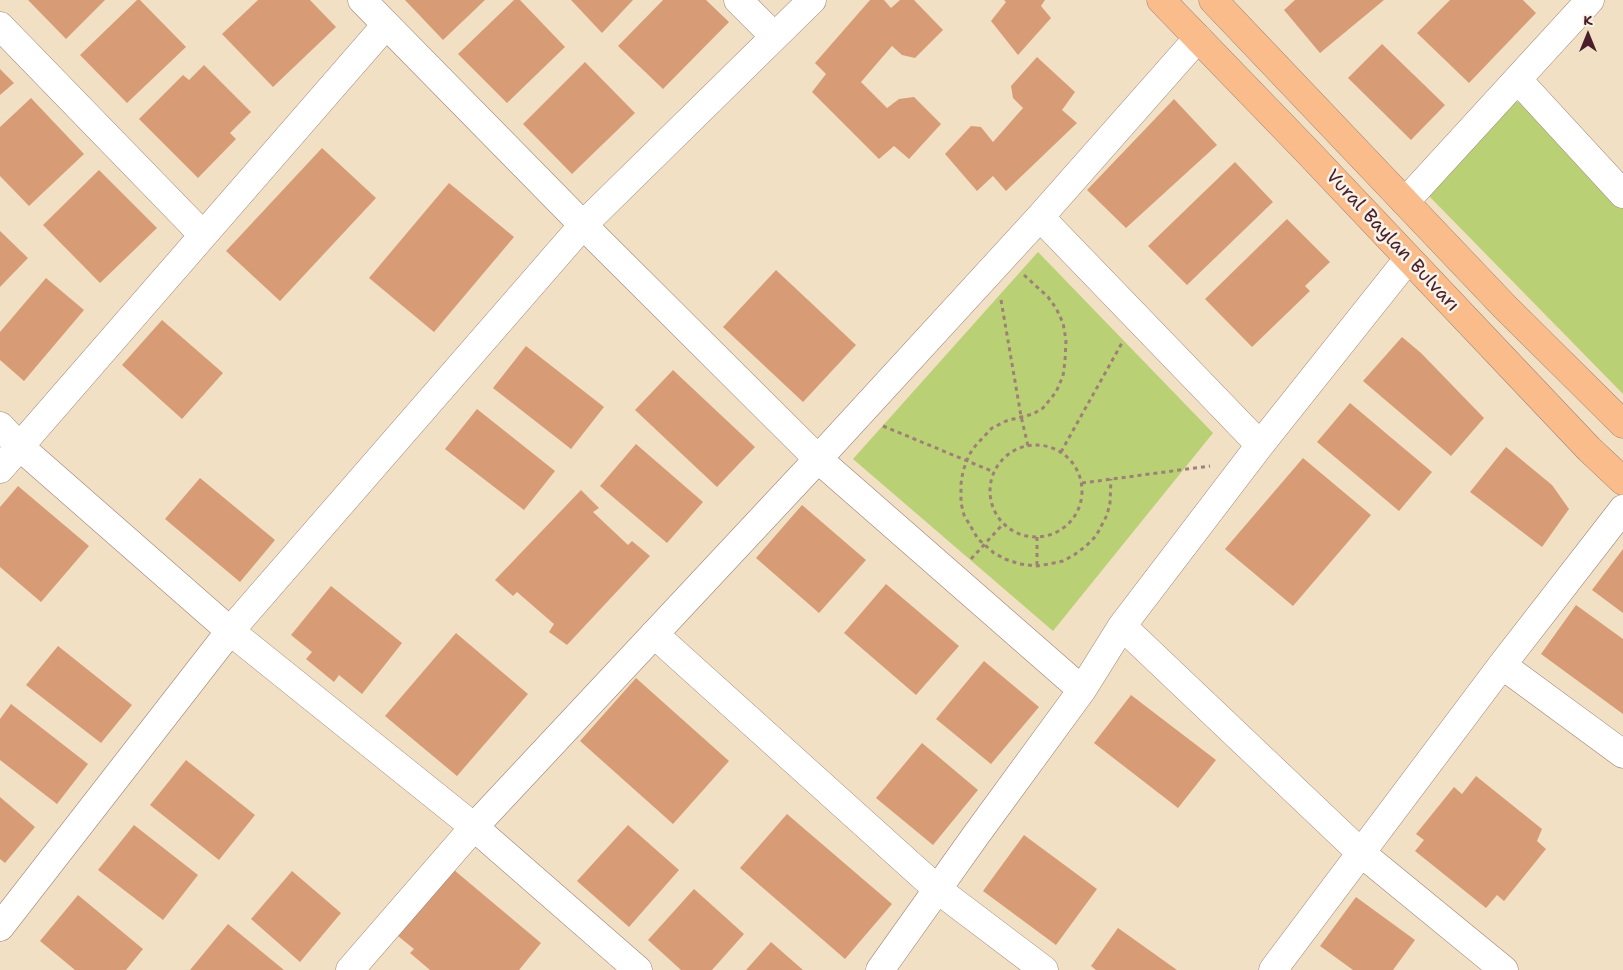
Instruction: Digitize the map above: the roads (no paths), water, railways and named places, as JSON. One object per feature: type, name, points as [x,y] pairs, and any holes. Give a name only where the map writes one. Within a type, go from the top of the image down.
[{"type":"main road","name":"Vural Baylan Bulvarı","points":[[1161,0],[1589,449],[1623,481]]},
{"type":"main road","name":"Vural Baylan Bulvarı","points":[[1222,3],[1405,202],[1504,306],[1623,424]]},
{"type":"street","points":[[362,0],[583,225],[818,459],[1082,690]]},
{"type":"street","points":[[738,0],[774,36]]},
{"type":"street","points":[[0,926],[230,631],[583,225],[812,0]]},
{"type":"street","points":[[1405,202],[1590,0]]},
{"type":"street","points":[[0,469],[386,25]]},
{"type":"street","points":[[0,26],[203,235]]},
{"type":"street","points":[[350,970],[474,827],[818,459],[1040,216],[1198,38]]},
{"type":"street","points":[[1518,80],[1623,194]]},
{"type":"street","points":[[1040,216],[1137,317],[1254,453]]},
{"type":"street","points":[[880,970],[1082,690],[1122,626],[1254,453],[1408,259]]},
{"type":"street","points":[[0,426],[19,446],[230,631],[474,827],[638,970]]},
{"type":"street","points":[[1273,970],[1360,852],[1623,509]]},
{"type":"street","points":[[1122,626],[1360,852],[1504,970]]},
{"type":"street","points":[[654,634],[937,890],[1044,970]]},
{"type":"street","points":[[1502,665],[1623,754]]}]
